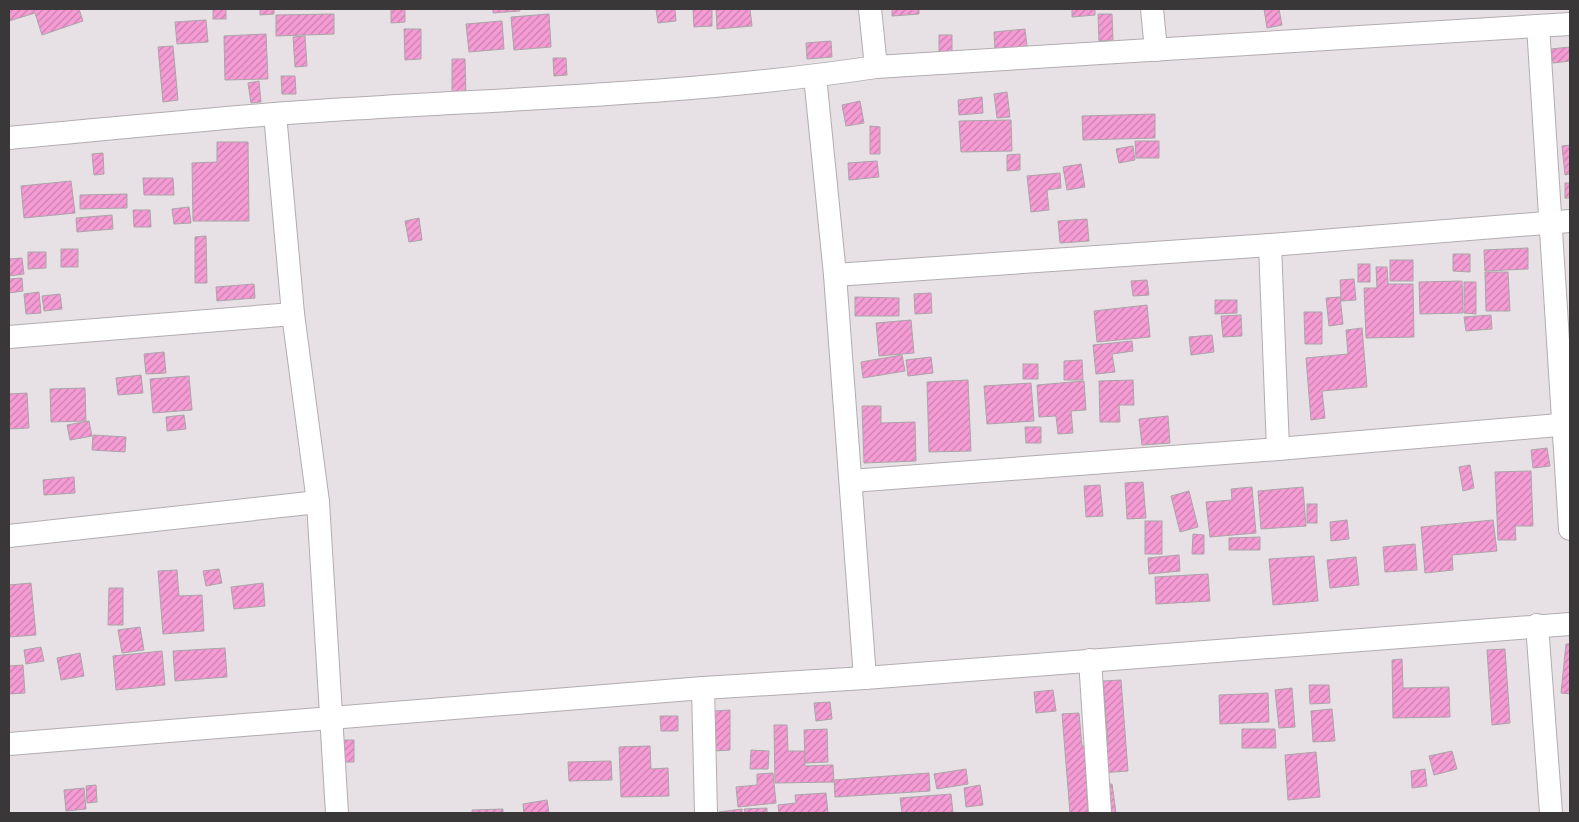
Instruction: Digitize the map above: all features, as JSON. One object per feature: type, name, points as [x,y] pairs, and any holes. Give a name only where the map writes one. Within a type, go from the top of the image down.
[{"type":"street","points":[[870,9],[876,67]]},
{"type":"street","points":[[1152,9],[1156,50]]},
{"type":"street","points":[[9,138],[275,114],[603,95],[815,76],[876,67],[1570,24]]},
{"type":"street","points":[[1538,26],[1560,222],[1570,529]]},
{"type":"street","points":[[815,76],[835,275],[865,678]]},
{"type":"street","points":[[275,114],[293,314],[318,502],[337,813]]},
{"type":"street","points":[[835,275],[1270,245],[1560,222]]},
{"type":"street","points":[[1270,245],[1278,449]]},
{"type":"street","points":[[9,337],[293,314]]},
{"type":"street","points":[[850,481],[1278,449],[1567,424]]},
{"type":"street","points":[[9,536],[318,502]]},
{"type":"street","points":[[9,744],[703,688],[865,678],[1537,625],[1570,624]]},
{"type":"street","points":[[1537,625],[1551,813]]},
{"type":"street","points":[[1090,660],[1100,813]]},
{"type":"street","points":[[703,688],[706,813]]},
{"type":"building","points":[[9,9],[79,9],[83,21],[42,35],[35,13],[9,21]]},
{"type":"building","points":[[213,9],[226,9],[226,19],[213,19]]},
{"type":"building","points":[[260,9],[274,9],[274,14],[260,15]]},
{"type":"building","points":[[391,9],[405,9],[405,22],[391,23]]},
{"type":"building","points":[[493,9],[520,9],[520,11],[493,13]]},
{"type":"building","points":[[656,9],[675,9],[676,21],[658,23]]},
{"type":"building","points":[[693,9],[712,9],[712,26],[694,27]]},
{"type":"building","points":[[716,9],[750,9],[752,26],[717,29]]},
{"type":"building","points":[[892,9],[919,9],[919,14],[892,16]]},
{"type":"building","points":[[1072,9],[1095,9],[1095,15],[1072,17]]},
{"type":"building","points":[[1264,9],[1279,9],[1282,25],[1267,28]]},
{"type":"building","points":[[334,14],[334,34],[276,36],[276,15]]},
{"type":"building","points":[[549,14],[551,47],[514,50],[511,17]]},
{"type":"building","points":[[1098,14],[1112,14],[1113,40],[1099,41]]},
{"type":"building","points":[[206,20],[208,42],[177,44],[175,22]]},
{"type":"building","points":[[502,21],[504,49],[469,52],[466,24]]},
{"type":"building","points":[[404,29],[421,29],[421,59],[405,60]]},
{"type":"building","points":[[1025,29],[1027,46],[995,50],[994,32]]},
{"type":"building","points":[[266,34],[268,79],[225,80],[224,36]]},
{"type":"building","points":[[939,35],[952,35],[952,51],[939,52]]},
{"type":"building","points":[[305,36],[307,66],[295,67],[293,37]]},
{"type":"building","points":[[831,41],[832,57],[807,59],[806,43]]},
{"type":"building","points":[[173,46],[178,100],[163,102],[158,47]]},
{"type":"building","points":[[1569,47],[1570,61],[1553,63],[1551,49]]},
{"type":"building","points":[[553,58],[566,58],[567,75],[554,76]]},
{"type":"building","points":[[452,59],[465,59],[466,96],[452,96]]},
{"type":"building","points":[[281,76],[295,76],[296,94],[282,94]]},
{"type":"building","points":[[259,81],[261,102],[251,103],[248,83]]},
{"type":"building","points":[[1007,92],[1010,117],[997,118],[994,94]]},
{"type":"building","points":[[982,97],[983,113],[959,115],[958,100]]},
{"type":"building","points":[[860,101],[864,123],[846,126],[842,105]]},
{"type":"building","points":[[1155,114],[1155,138],[1083,140],[1082,116]]},
{"type":"building","points":[[1011,120],[1012,151],[961,152],[959,121]]},
{"type":"building","points":[[870,126],[880,127],[880,154],[870,154]]},
{"type":"building","points":[[1135,141],[1159,141],[1159,158],[1136,158]]},
{"type":"building","points":[[217,142],[248,142],[249,221],[193,221],[192,163],[217,162]]},
{"type":"building","points":[[1570,145],[1570,174],[1565,175],[1562,146]]},
{"type":"building","points":[[1133,146],[1135,160],[1119,163],[1116,149]]},
{"type":"building","points":[[103,153],[104,174],[94,175],[92,154]]},
{"type":"building","points":[[1020,154],[1020,170],[1007,171],[1007,155]]},
{"type":"building","points":[[877,161],[879,177],[849,180],[848,163]]},
{"type":"building","points":[[1081,164],[1085,187],[1067,190],[1063,167]]},
{"type":"building","points":[[1060,173],[1061,188],[1047,190],[1049,210],[1031,212],[1027,176]]},
{"type":"building","points":[[143,178],[173,178],[174,195],[144,195]]},
{"type":"building","points":[[71,181],[75,213],[24,218],[21,186]]},
{"type":"building","points":[[1565,183],[1570,183],[1570,198],[1565,198]]},
{"type":"building","points":[[127,194],[127,208],[80,209],[80,195]]},
{"type":"building","points":[[189,207],[191,223],[174,224],[172,209]]},
{"type":"building","points":[[133,210],[150,210],[151,227],[134,227]]},
{"type":"building","points":[[112,215],[113,229],[77,232],[76,218]]},
{"type":"building","points":[[419,218],[422,240],[409,242],[405,221]]},
{"type":"building","points":[[1087,219],[1089,241],[1060,243],[1058,221]]},
{"type":"building","points":[[206,236],[207,283],[195,283],[195,237]]},
{"type":"building","points":[[1528,248],[1528,269],[1485,271],[1484,250]]},
{"type":"building","points":[[61,249],[78,249],[78,267],[61,267]]},
{"type":"building","points":[[28,252],[46,252],[46,268],[28,269]]},
{"type":"building","points":[[1453,254],[1470,254],[1470,272],[1453,271]]},
{"type":"building","points":[[22,258],[24,274],[9,276],[9,259]]},
{"type":"building","points":[[1390,260],[1413,260],[1413,281],[1390,281]]},
{"type":"building","points":[[1358,264],[1370,264],[1370,282],[1358,282]]},
{"type":"building","points":[[1376,267],[1387,267],[1388,284],[1413,284],[1414,337],[1366,338],[1364,288],[1377,288]]},
{"type":"building","points":[[1485,272],[1508,272],[1510,311],[1486,311]]},
{"type":"building","points":[[22,278],[23,291],[9,293],[9,279]]},
{"type":"building","points":[[1354,279],[1356,300],[1341,301],[1340,280]]},
{"type":"building","points":[[1147,280],[1149,295],[1133,296],[1131,281]]},
{"type":"building","points":[[1462,281],[1463,313],[1420,314],[1419,282]]},
{"type":"building","points":[[1464,282],[1476,282],[1476,314],[1464,313]]},
{"type":"building","points":[[254,284],[255,298],[217,301],[216,287]]},
{"type":"building","points":[[39,292],[41,313],[26,314],[24,294]]},
{"type":"building","points":[[931,293],[932,313],[915,314],[914,294]]},
{"type":"building","points":[[60,294],[62,309],[44,311],[42,296]]},
{"type":"building","points":[[855,297],[899,298],[899,316],[855,316]]},
{"type":"building","points":[[1340,297],[1343,324],[1329,326],[1326,298]]},
{"type":"building","points":[[1215,300],[1237,300],[1237,313],[1215,314]]},
{"type":"building","points":[[1147,305],[1150,337],[1097,342],[1094,311]]},
{"type":"building","points":[[1304,312],[1322,312],[1322,344],[1305,344]]},
{"type":"building","points":[[1241,315],[1242,336],[1223,337],[1221,316]]},
{"type":"building","points":[[1491,315],[1492,329],[1466,331],[1464,317]]},
{"type":"building","points":[[911,320],[914,353],[879,356],[876,323]]},
{"type":"building","points":[[1362,328],[1367,387],[1322,391],[1325,418],[1311,420],[1306,358],[1348,354],[1346,330]]},
{"type":"building","points":[[1212,335],[1214,352],[1191,355],[1189,337]]},
{"type":"building","points":[[1132,341],[1133,351],[1112,354],[1115,372],[1096,374],[1093,345]]},
{"type":"building","points":[[164,352],[166,373],[146,374],[144,354]]},
{"type":"building","points":[[902,355],[905,371],[863,378],[861,362]]},
{"type":"building","points":[[931,357],[933,373],[908,376],[906,360]]},
{"type":"building","points":[[1082,360],[1083,380],[1064,380],[1064,361]]},
{"type":"building","points":[[1023,364],[1038,364],[1038,379],[1023,379]]},
{"type":"building","points":[[141,375],[143,393],[118,395],[116,378]]},
{"type":"building","points":[[189,376],[192,410],[153,413],[150,379]]},
{"type":"building","points":[[968,380],[971,451],[929,452],[927,382]]},
{"type":"building","points":[[1133,380],[1134,405],[1119,405],[1120,422],[1100,422],[1099,381]]},
{"type":"building","points":[[1084,381],[1086,410],[1071,411],[1073,433],[1058,434],[1056,416],[1039,417],[1037,385]]},
{"type":"building","points":[[1031,383],[1034,421],[987,424],[984,386]]},
{"type":"building","points":[[85,388],[86,421],[51,422],[50,389]]},
{"type":"building","points":[[27,393],[29,428],[9,429],[9,394]]},
{"type":"building","points":[[862,406],[881,406],[881,423],[915,422],[916,461],[864,463]]},
{"type":"building","points":[[184,415],[186,429],[167,431],[166,417]]},
{"type":"building","points":[[1168,416],[1170,443],[1142,445],[1139,419]]},
{"type":"building","points":[[89,421],[92,436],[70,440],[67,425]]},
{"type":"building","points":[[1025,427],[1041,427],[1041,443],[1026,443]]},
{"type":"building","points":[[93,435],[126,437],[125,452],[92,450]]},
{"type":"building","points":[[1547,448],[1550,466],[1533,468],[1531,450]]},
{"type":"building","points":[[1470,465],[1474,488],[1463,491],[1459,467]]},
{"type":"building","points":[[1531,471],[1533,526],[1515,526],[1516,540],[1498,540],[1495,472]]},
{"type":"building","points":[[74,477],[75,493],[44,495],[43,480]]},
{"type":"building","points":[[1143,482],[1146,518],[1127,519],[1125,483]]},
{"type":"building","points":[[1100,485],[1103,516],[1086,517],[1084,486]]},
{"type":"building","points":[[1252,487],[1256,533],[1210,537],[1206,502],[1232,500],[1231,489]]},
{"type":"building","points":[[1303,487],[1306,526],[1261,529],[1258,491]]},
{"type":"building","points":[[1189,491],[1198,527],[1180,532],[1171,496]]},
{"type":"building","points":[[1307,504],[1317,504],[1317,523],[1307,523]]},
{"type":"building","points":[[1347,520],[1349,539],[1331,541],[1330,522]]},
{"type":"building","points":[[1493,520],[1497,551],[1452,555],[1453,570],[1425,573],[1421,527]]},
{"type":"building","points":[[1145,521],[1162,521],[1162,554],[1145,554]]},
{"type":"building","points":[[1193,534],[1204,535],[1204,554],[1192,554]]},
{"type":"building","points":[[1260,537],[1260,550],[1229,550],[1229,538]]},
{"type":"building","points":[[1415,544],[1417,570],[1385,572],[1383,547]]},
{"type":"building","points":[[1179,555],[1180,571],[1149,574],[1148,558]]},
{"type":"building","points":[[1314,556],[1318,601],[1273,605],[1269,559]]},
{"type":"building","points":[[1356,557],[1359,585],[1330,588],[1327,560]]},
{"type":"building","points":[[219,569],[222,583],[206,586],[203,571]]},
{"type":"building","points":[[177,570],[179,596],[202,595],[204,631],[163,634],[158,571]]},
{"type":"building","points":[[1208,574],[1210,601],[1156,604],[1155,577]]},
{"type":"building","points":[[31,583],[36,635],[9,637],[9,585]]},
{"type":"building","points":[[263,583],[265,606],[234,609],[231,587]]},
{"type":"building","points":[[109,588],[123,588],[123,625],[108,625]]},
{"type":"building","points":[[140,627],[144,650],[122,653],[118,630]]},
{"type":"building","points":[[1566,644],[1570,644],[1570,694],[1561,693]]},
{"type":"building","points":[[41,647],[44,661],[26,664],[24,650]]},
{"type":"building","points":[[225,648],[227,677],[175,681],[173,651]]},
{"type":"building","points":[[1505,649],[1510,723],[1492,725],[1487,650]]},
{"type":"building","points":[[162,651],[165,685],[116,690],[113,656]]},
{"type":"building","points":[[80,653],[84,676],[61,680],[57,658]]},
{"type":"building","points":[[1402,659],[1403,688],[1449,687],[1450,717],[1393,718],[1392,660]]},
{"type":"building","points":[[23,665],[25,693],[9,694],[9,666]]},
{"type":"building","points":[[1121,680],[1128,771],[1086,774],[1088,813],[1070,813],[1062,714],[1079,713],[1082,746],[1108,744],[1103,681]]},
{"type":"building","points":[[1309,685],[1329,685],[1330,703],[1310,704]]},
{"type":"building","points":[[1292,688],[1295,727],[1279,728],[1275,690]]},
{"type":"building","points":[[1053,690],[1056,711],[1036,713],[1034,692]]},
{"type":"building","points":[[1268,693],[1269,722],[1220,724],[1219,695]]},
{"type":"building","points":[[830,702],[832,719],[816,721],[814,703]]},
{"type":"building","points":[[1332,709],[1335,741],[1313,742],[1311,711]]},
{"type":"building","points":[[730,710],[730,750],[714,751],[713,711]]},
{"type":"building","points":[[660,716],[678,716],[678,731],[661,731]]},
{"type":"building","points":[[774,725],[787,725],[788,751],[804,751],[805,766],[833,765],[834,782],[775,783]]},
{"type":"building","points":[[827,729],[828,762],[805,763],[804,730]]},
{"type":"building","points":[[1242,729],[1275,729],[1276,748],[1242,748]]},
{"type":"building","points":[[333,740],[354,740],[354,762],[334,762]]},
{"type":"building","points":[[650,746],[651,769],[668,768],[669,796],[621,797],[619,747]]},
{"type":"building","points":[[751,750],[769,751],[768,769],[750,769]]},
{"type":"building","points":[[1452,751],[1457,769],[1434,775],[1429,756]]},
{"type":"building","points":[[1316,752],[1320,797],[1288,800],[1285,755]]},
{"type":"building","points":[[611,761],[612,780],[569,781],[568,762]]},
{"type":"building","points":[[966,769],[968,784],[937,789],[934,774]]},
{"type":"building","points":[[1425,769],[1427,786],[1412,788],[1411,771]]},
{"type":"building","points":[[773,773],[776,803],[738,807],[736,787],[757,785],[757,774]]},
{"type":"building","points":[[929,773],[930,791],[835,797],[834,780]]},
{"type":"building","points":[[1112,784],[1116,813],[1101,813],[1097,785]]},
{"type":"building","points":[[96,785],[97,802],[87,803],[86,786]]},
{"type":"building","points":[[980,785],[983,805],[966,807],[964,788]]},
{"type":"building","points":[[84,788],[86,809],[66,811],[64,790]]},
{"type":"building","points":[[826,793],[828,813],[779,813],[778,805],[796,803],[795,795]]},
{"type":"building","points":[[951,794],[953,813],[902,813],[900,798]]},
{"type":"building","points":[[547,800],[549,813],[524,813],[523,804]]},
{"type":"building","points":[[767,808],[767,813],[745,813],[744,809]]},
{"type":"building","points":[[503,809],[503,813],[472,813],[472,810]]},
{"type":"building","points":[[742,809],[742,813],[719,813],[719,812]]}]
